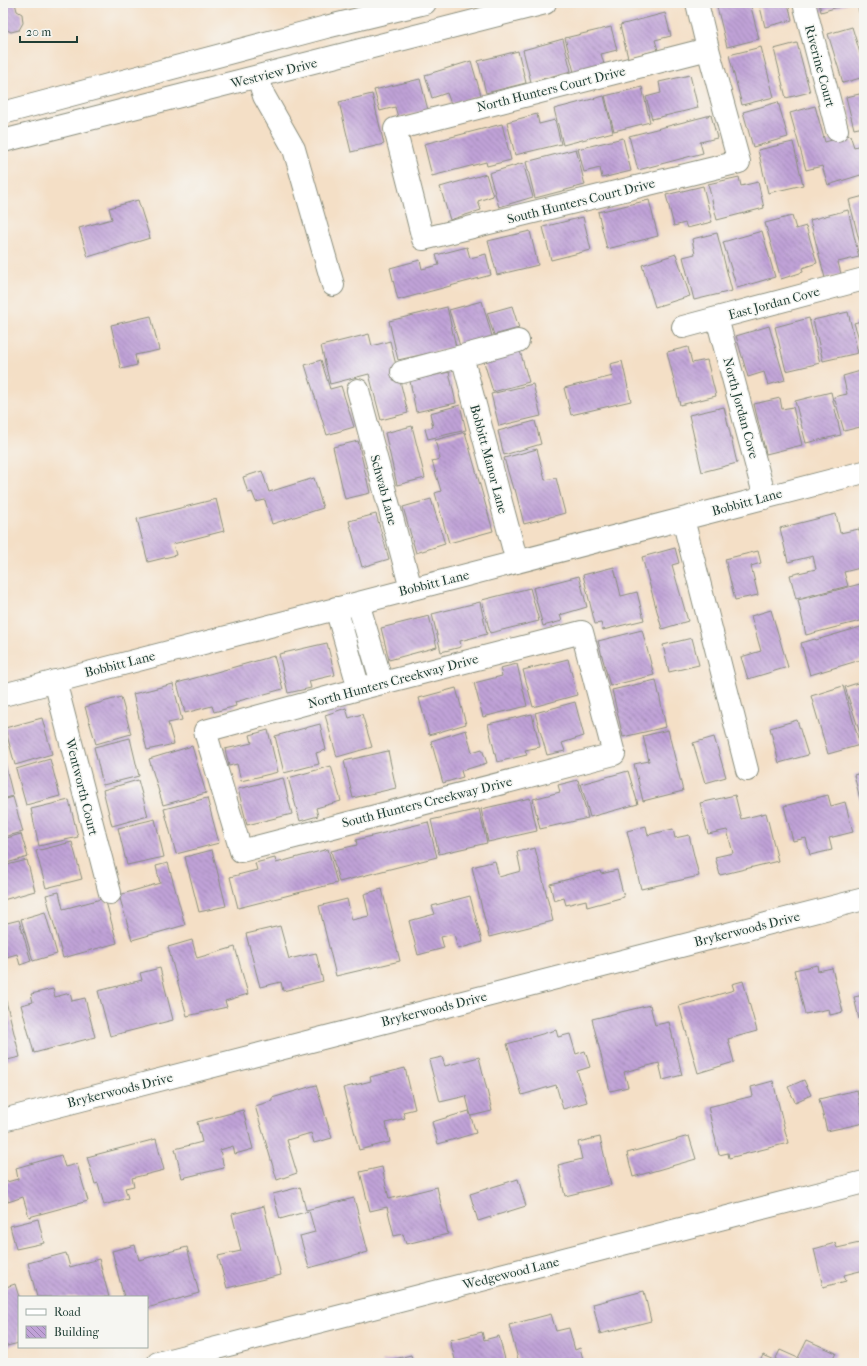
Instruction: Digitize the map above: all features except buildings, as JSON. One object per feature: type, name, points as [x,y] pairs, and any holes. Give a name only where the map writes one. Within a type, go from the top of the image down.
[{"type":"street","points":[[3,113],[326,27],[425,3]]},
{"type":"street","name":"Westview Drive","points":[[3,141],[258,77],[485,11],[545,3]]},
{"type":"street","points":[[697,3],[708,49]]},
{"type":"street","name":"Riverine Court","points":[[804,3],[837,130]]},
{"type":"street","name":"North Hunters Court Drive","points":[[423,239],[395,129],[708,49]]},
{"type":"street","name":"South Hunters Court Drive","points":[[423,239],[739,162],[708,49]]},
{"type":"street","points":[[144,76],[151,104]]},
{"type":"street","points":[[258,77],[264,96],[294,149],[333,285]]},
{"type":"street","name":"East Jordan Cove","points":[[683,327],[864,279]]},
{"type":"street","name":"North Jordan Cove","points":[[717,318],[765,498]]},
{"type":"street","points":[[402,372],[518,341]]},
{"type":"street","name":"Bobbitt Manor Lane","points":[[462,356],[517,562]]},
{"type":"street","name":"Schwab Lane","points":[[358,390],[411,589]]},
{"type":"street","name":"Bobbitt Lane","points":[[3,694],[864,472]]},
{"type":"street","points":[[683,519],[747,770]]},
{"type":"street","points":[[358,603],[382,683]]},
{"type":"street","points":[[336,608],[359,689]]},
{"type":"street","name":"North Hunters Creekway Drive","points":[[240,850],[205,731],[382,683],[582,632],[614,754]]},
{"type":"street","name":"Wentworth Court","points":[[55,681],[110,893]]},
{"type":"street","name":"South Hunters Creekway Drive","points":[[240,850],[614,754]]},
{"type":"street","name":"Brykerwoods Drive","points":[[3,1120],[864,899]]},
{"type":"street","name":"Wedgewood Lane","points":[[158,1363],[864,1182]]}]
